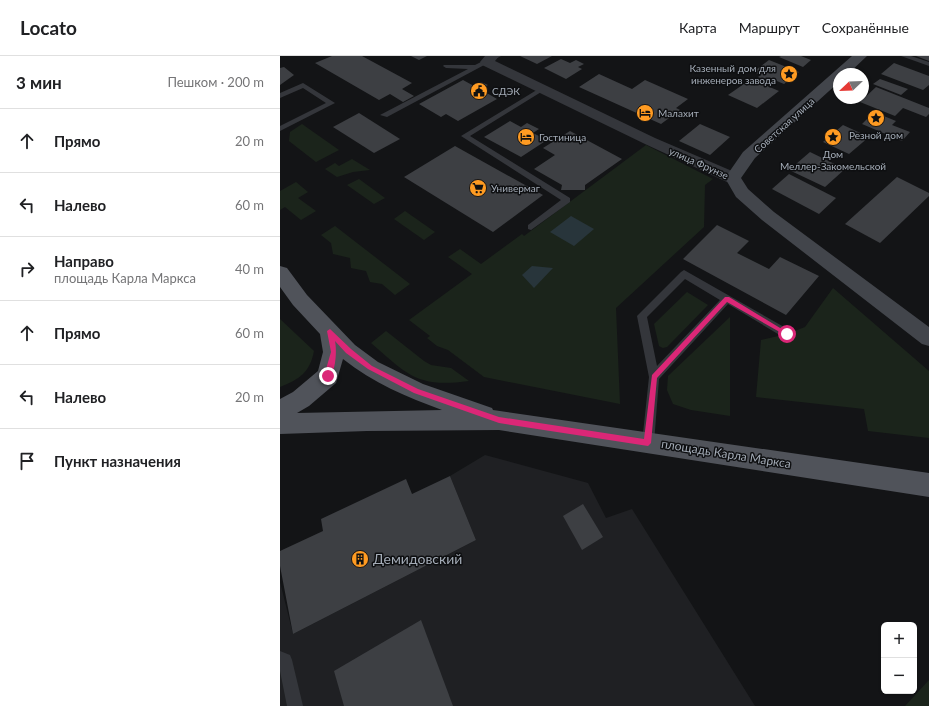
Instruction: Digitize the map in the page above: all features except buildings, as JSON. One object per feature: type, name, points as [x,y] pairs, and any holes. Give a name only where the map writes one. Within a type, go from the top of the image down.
[{"type":"main road","points":[[280,273],[290,297],[330,331],[348,351],[370,368],[416,391],[499,420]]},
{"type":"main road","points":[[280,411],[301,399],[328,376],[334,352],[330,331]]},
{"type":"main road","points":[[280,424],[367,421],[499,420]]},
{"type":"main road","name":"площадь Карла Маркса","points":[[499,420],[929,485]]},
{"type":"street","name":"Советская улица","points":[[847,68],[860,56]]},
{"type":"street","name":"улица Фрунзе","points":[[488,60],[542,89],[656,144],[733,178],[742,193],[768,216],[929,338]]},
{"type":"street","name":"Советская улица","points":[[733,178],[749,155],[833,81]]},
{"type":"lane","points":[[904,56],[929,64]]},
{"type":"lane","points":[[446,66],[488,60]]},
{"type":"lane","points":[[384,115],[488,60]]},
{"type":"lane","points":[[280,96],[303,85],[331,103],[280,129]]},
{"type":"lane","points":[[531,227],[567,200],[465,136],[542,89]]},
{"type":"lane","points":[[648,443],[654,377],[642,316],[684,274],[787,334]]},
{"type":"lane","points":[[654,377],[727,299]]},
{"type":"lane","points":[[280,658],[285,660],[294,706]]},
{"type":"shaded area","points":[[302,124],[339,150],[316,162],[289,141],[290,132]]},
{"type":"shaded area","points":[[646,145],[713,179],[705,185],[704,227],[616,308],[620,404],[484,377],[448,350],[437,346],[427,338],[430,336],[409,320],[472,274],[448,257],[460,249],[481,264],[522,234],[524,236]]},
{"type":"shaded area","points":[[352,159],[370,170],[353,172],[337,177],[325,169],[335,163],[339,166]]},
{"type":"shaded area","points":[[359,179],[385,198],[374,204],[347,185]]},
{"type":"shaded area","points":[[296,182],[308,192],[298,198],[316,211],[301,220],[285,207],[280,210],[280,191]]},
{"type":"shaded area","points":[[405,211],[435,232],[424,240],[394,219]]},
{"type":"shaded area","points":[[571,216],[594,229],[574,246],[550,232]]},
{"type":"shaded area","points":[[335,226],[410,284],[395,295],[382,284],[370,282],[366,271],[351,268],[350,258],[333,254],[331,243],[321,235]]},
{"type":"shaded area","points":[[532,266],[553,268],[534,288],[522,275]]},
{"type":"shaded area","points":[[833,288],[929,371],[929,438],[868,431],[864,409],[756,397],[761,340],[787,334],[805,327]]},
{"type":"shaded area","points":[[687,292],[708,305],[667,347],[663,348],[659,346],[654,324]]},
{"type":"shaded area","points":[[730,317],[730,416],[691,410],[673,404],[667,390],[668,376]]},
{"type":"shaded area","points":[[280,319],[314,351],[307,370],[298,378],[280,387]]},
{"type":"shaded area","points":[[386,331],[424,361],[431,365],[451,368],[469,381],[437,383],[414,377],[371,343]]},
{"type":"shaded area","points":[[485,455],[588,483],[606,518],[632,509],[755,706],[280,706],[280,582],[293,634],[476,540],[450,476]]},
{"type":"shaded area","points":[[929,680],[929,706],[905,706],[917,694]]},
{"type":"place","name":"Казенный дом для инженеров завода","points":[[789,74]]},
{"type":"place","name":"СДЭК","points":[[479,91]]},
{"type":"place","name":"Малахит","points":[[645,113]]},
{"type":"place","name":"Резной дом","points":[[876,118]]},
{"type":"place","name":"Гостиница","points":[[526,137]]},
{"type":"place","name":"Дом Меллер-Закомельской","points":[[833,137]]},
{"type":"place","name":"Универмаг","points":[[478,188]]},
{"type":"place","name":"Демидовский","points":[[360,559]]},
{"type":"route","points":[[328,376],[334,352],[330,331],[348,351],[370,368],[416,391],[499,420],[648,443],[652,417],[654,377],[727,299],[787,334]]}]
